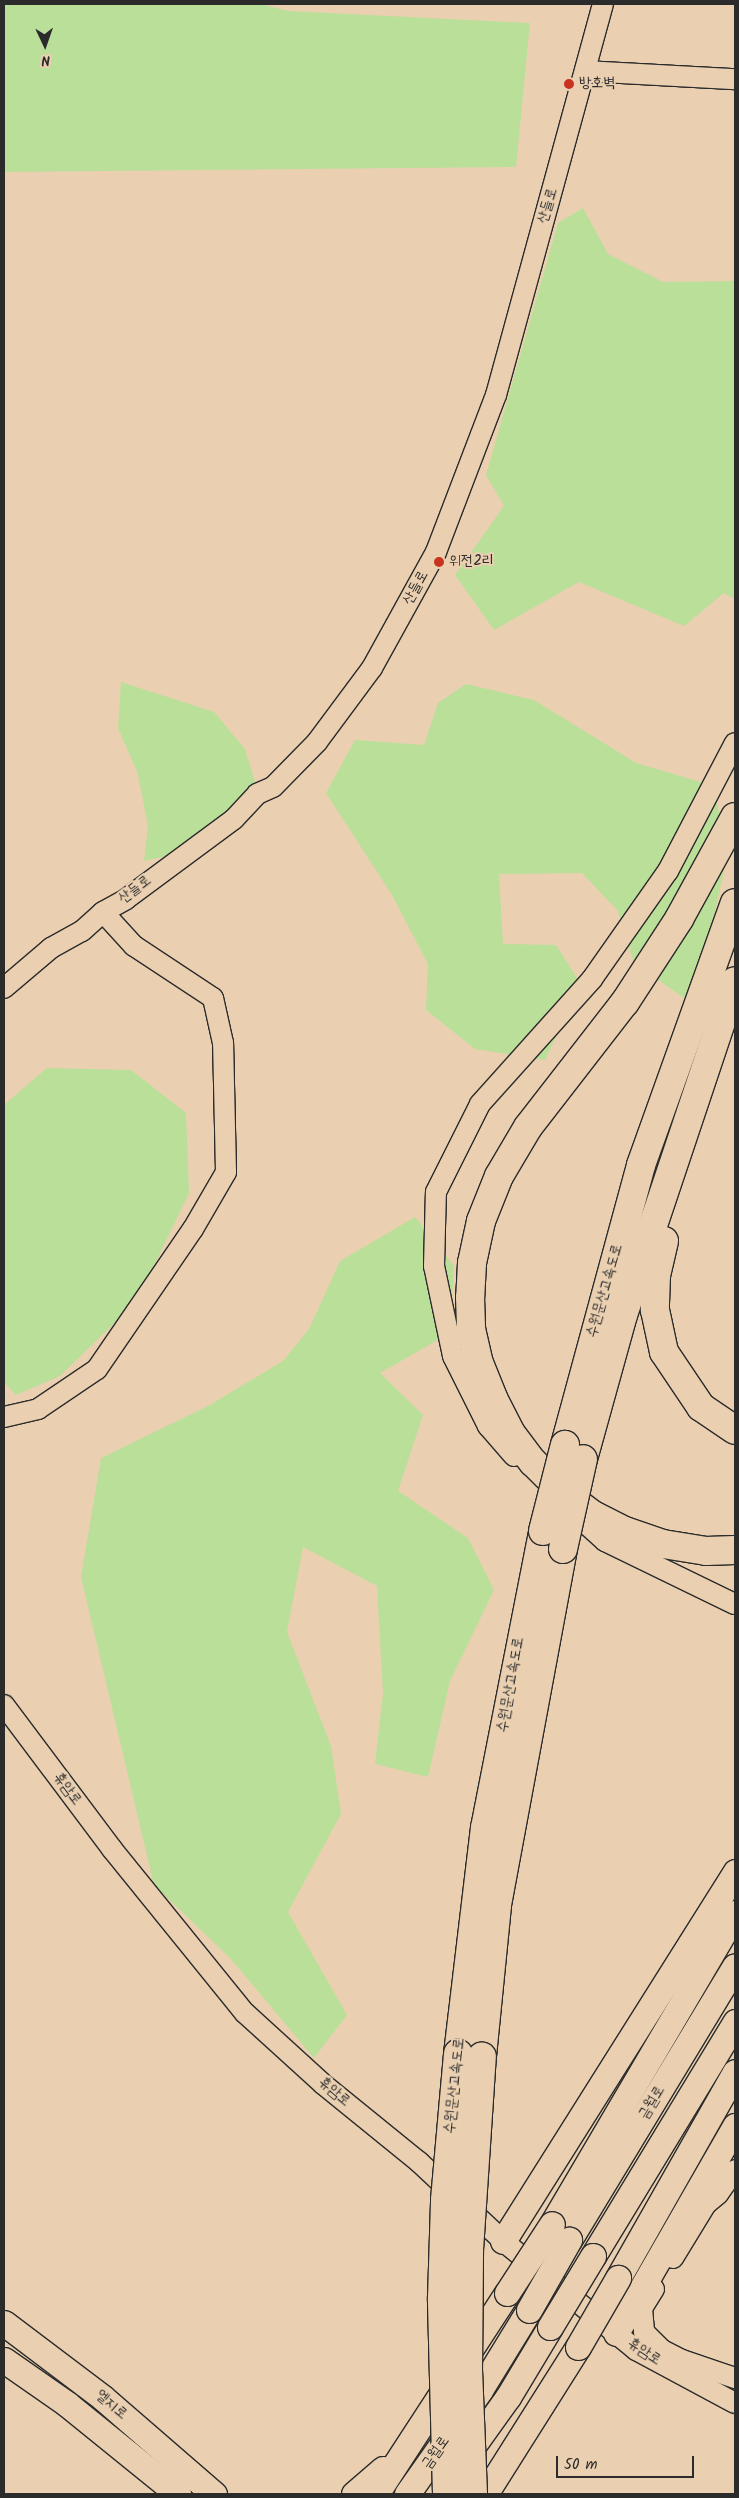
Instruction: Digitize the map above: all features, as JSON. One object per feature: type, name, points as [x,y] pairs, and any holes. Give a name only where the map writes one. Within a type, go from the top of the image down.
[{"type":"highway","points":[[735,817],[679,919],[625,1002],[528,1127],[499,1176],[480,1221],[472,1263],[470,1298],[473,1337],[493,1398],[510,1432],[533,1462],[565,1494],[593,1514],[624,1531],[671,1545],[706,1551],[735,1550]]},
{"type":"highway","name":"수원문산고속도로","points":[[447,2494],[442,2298],[446,2190],[563,1549],[574,1452],[641,1165],[735,903]]},
{"type":"highway","name":"수원문산고속도로","points":[[473,2494],[468,2371],[470,2055],[485,1828],[543,1531],[624,1316],[735,981]]},
{"type":"highway","points":[[687,1122],[656,1274],[655,1310],[664,1352],[686,1389],[701,1407],[735,1430]]},
{"type":"main road","points":[[503,2241],[735,1872]]},
{"type":"main road","points":[[376,2494],[507,2293],[560,2232],[735,1913]]},
{"type":"main road","name":"금월로","points":[[407,2494],[480,2390],[529,2310],[560,2232],[735,1966]]},
{"type":"main road","name":"금월로","points":[[440,2494],[508,2397],[735,2022]]},
{"type":"main road","points":[[485,2494],[578,2347],[735,2072]]},
{"type":"main road","points":[[616,2333],[735,2126]]},
{"type":"main road","name":"엘지로","points":[[4,2323],[104,2398],[214,2494]]},
{"type":"main road","name":"엘지로","points":[[4,2360],[67,2404],[173,2491]]},
{"type":"main road","points":[[354,2494],[370,2484],[423,2424]]},
{"type":"street","name":"산들로","points":[[4,988],[28,971],[51,948],[82,932],[103,912],[208,839],[234,819],[257,794],[273,787],[317,742],[372,668],[436,552],[496,395],[603,4]]},
{"type":"street","points":[[585,71],[735,79]]},
{"type":"street","points":[[735,743],[668,871],[592,979],[480,1104],[436,1192],[434,1266],[453,1356],[488,1426],[527,1471],[605,1541],[735,1604]]},
{"type":"street","points":[[4,1417],[38,1408],[97,1369],[193,1229],[226,1172],[223,1043],[213,998],[134,946],[103,912]]},
{"type":"street","name":"휴암로","points":[[4,1705],[112,1849],[245,2013],[323,2084],[419,2162],[503,2241],[636,2350],[735,2403]]},
{"type":"street","points":[[735,2170],[718,2194],[706,2204],[642,2308],[644,2332],[662,2350],[682,2360],[735,2378]]},
{"type":"green space","points":[[4,4],[260,4],[288,11],[530,23],[516,167],[4,172]]},
{"type":"green space","points":[[583,208],[608,254],[663,282],[735,281],[735,599],[724,593],[684,626],[579,582],[494,630],[455,575],[504,506],[486,475],[558,223]]},
{"type":"green space","points":[[121,682],[214,712],[245,749],[256,785],[223,828],[171,855],[144,861],[148,827],[138,774],[118,728]]},
{"type":"green space","points":[[466,684],[534,700],[636,763],[714,786],[727,857],[694,1005],[634,963],[618,911],[582,873],[499,874],[503,944],[556,945],[581,984],[545,1060],[475,1049],[426,1010],[428,964],[392,895],[326,793],[355,740],[424,745],[438,703]]},
{"type":"green space","points":[[47,1068],[131,1070],[186,1113],[189,1193],[137,1301],[60,1376],[16,1395],[4,1382],[4,1105]]},
{"type":"green space","points":[[415,1217],[454,1266],[450,1333],[380,1373],[423,1415],[398,1491],[468,1538],[494,1590],[450,1681],[428,1777],[375,1764],[383,1693],[377,1586],[303,1547],[287,1632],[331,1746],[341,1814],[288,1912],[347,2015],[314,2058],[230,1958],[154,1885],[81,1577],[101,1458],[208,1406],[283,1361],[309,1329],[340,1261]]},
{"type":"place","name":"방호벽","points":[[569,84]]},
{"type":"place","name":"위전2리","points":[[439,562]]}]
